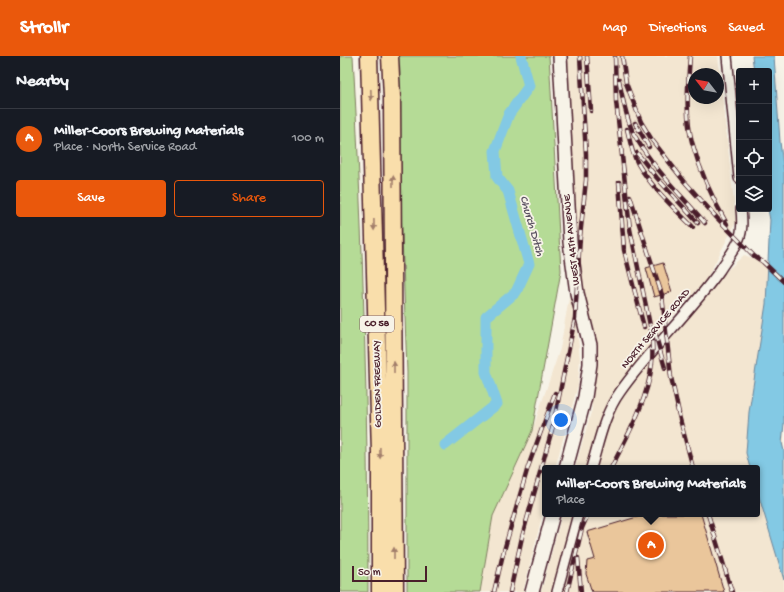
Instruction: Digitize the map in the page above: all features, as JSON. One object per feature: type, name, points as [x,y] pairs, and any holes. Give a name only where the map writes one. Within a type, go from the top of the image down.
[{"type":"highway","name":"GOLDEN FREEWAY","points":[[369,56],[380,453],[380,592]]},
{"type":"highway","name":"GOLDEN FREEWAY","points":[[390,56],[392,97],[394,592]]},
{"type":"street","name":"WEST 44TH AVENUE","points":[[560,56],[570,242],[577,293],[590,346],[590,364],[585,397],[567,465]]},
{"type":"street","points":[[727,56],[739,176]]},
{"type":"street","name":"NORTH SERVICE ROAD","points":[[592,465],[607,416],[619,393],[714,278],[739,238],[742,212]]},
{"type":"street","points":[[532,592],[552,517]]},
{"type":"street","points":[[557,592],[577,517]]},
{"type":"shaded area","points":[[562,56],[718,56],[719,68],[688,68],[688,104],[723,104],[736,222],[706,280],[651,340],[744,255],[784,269],[784,592],[541,592],[561,517],[760,517],[760,465],[576,465],[592,409],[583,299],[577,326],[580,359],[578,385],[556,465],[542,465],[542,516],[523,592],[480,592],[493,516],[532,431],[560,349],[575,264]]},
{"type":"green space","points":[[340,56],[353,56],[357,123],[366,391],[368,592],[340,592]]},
{"type":"green space","points":[[393,56],[549,56],[561,271],[532,431],[493,516],[480,592],[407,592],[407,372],[398,126]]},
{"type":"water","points":[[752,56],[774,56],[780,142],[784,173],[784,424],[782,443],[784,451],[784,580],[760,500],[760,465],[749,465],[746,453],[749,412],[766,304],[770,220],[769,212],[772,212],[772,68],[754,68]]},
{"type":"building","points":[[663,263],[672,292],[654,297],[646,268]]},
{"type":"building","points":[[637,517],[702,517],[724,592],[592,592],[586,574],[587,561],[595,559],[587,532]]},
{"type":"waterway","name":"Church Ditch","points":[[445,445],[497,404],[486,372],[486,317],[516,292],[529,264],[508,191],[497,177],[495,151],[509,114],[529,86],[521,56]]},
{"type":"railway","points":[[542,465],[553,426],[575,318],[580,237],[586,180],[586,154],[580,56]]},
{"type":"railway","points":[[587,56],[591,111]]},
{"type":"railway","points":[[612,465],[642,404],[650,377],[652,363],[652,335],[630,229],[616,101],[615,56]]},
{"type":"railway","points":[[622,56],[626,83],[641,122],[652,140],[684,181],[717,218],[754,256],[763,262],[784,282]]},
{"type":"railway","points":[[690,56],[688,121],[692,142],[707,184],[727,224]]},
{"type":"railway","points":[[619,80],[627,117],[632,131],[642,148],[668,181],[705,223]]},
{"type":"railway","points":[[635,123],[649,147]]},
{"type":"railway","points":[[627,129],[634,156],[644,173],[664,197],[693,227]]},
{"type":"railway","points":[[637,153],[657,178],[698,223]]},
{"type":"railway","points":[[619,182],[624,250],[644,327]]},
{"type":"railway","points":[[630,196],[662,295],[671,377],[679,413]]},
{"type":"railway","points":[[655,333],[665,368]]},
{"type":"railway","points":[[494,592],[503,554],[528,467],[555,393]]},
{"type":"railway","points":[[677,408],[692,465]]},
{"type":"railway","points":[[510,592],[522,537],[542,465]]},
{"type":"railway","points":[[567,592],[582,528],[587,517]]},
{"type":"railway","points":[[709,517],[732,592]]},
{"type":"railway","points":[[578,558],[581,592]]},
{"type":"place","name":"Miller-Coors Brewing Materials","points":[[651,545]]}]
